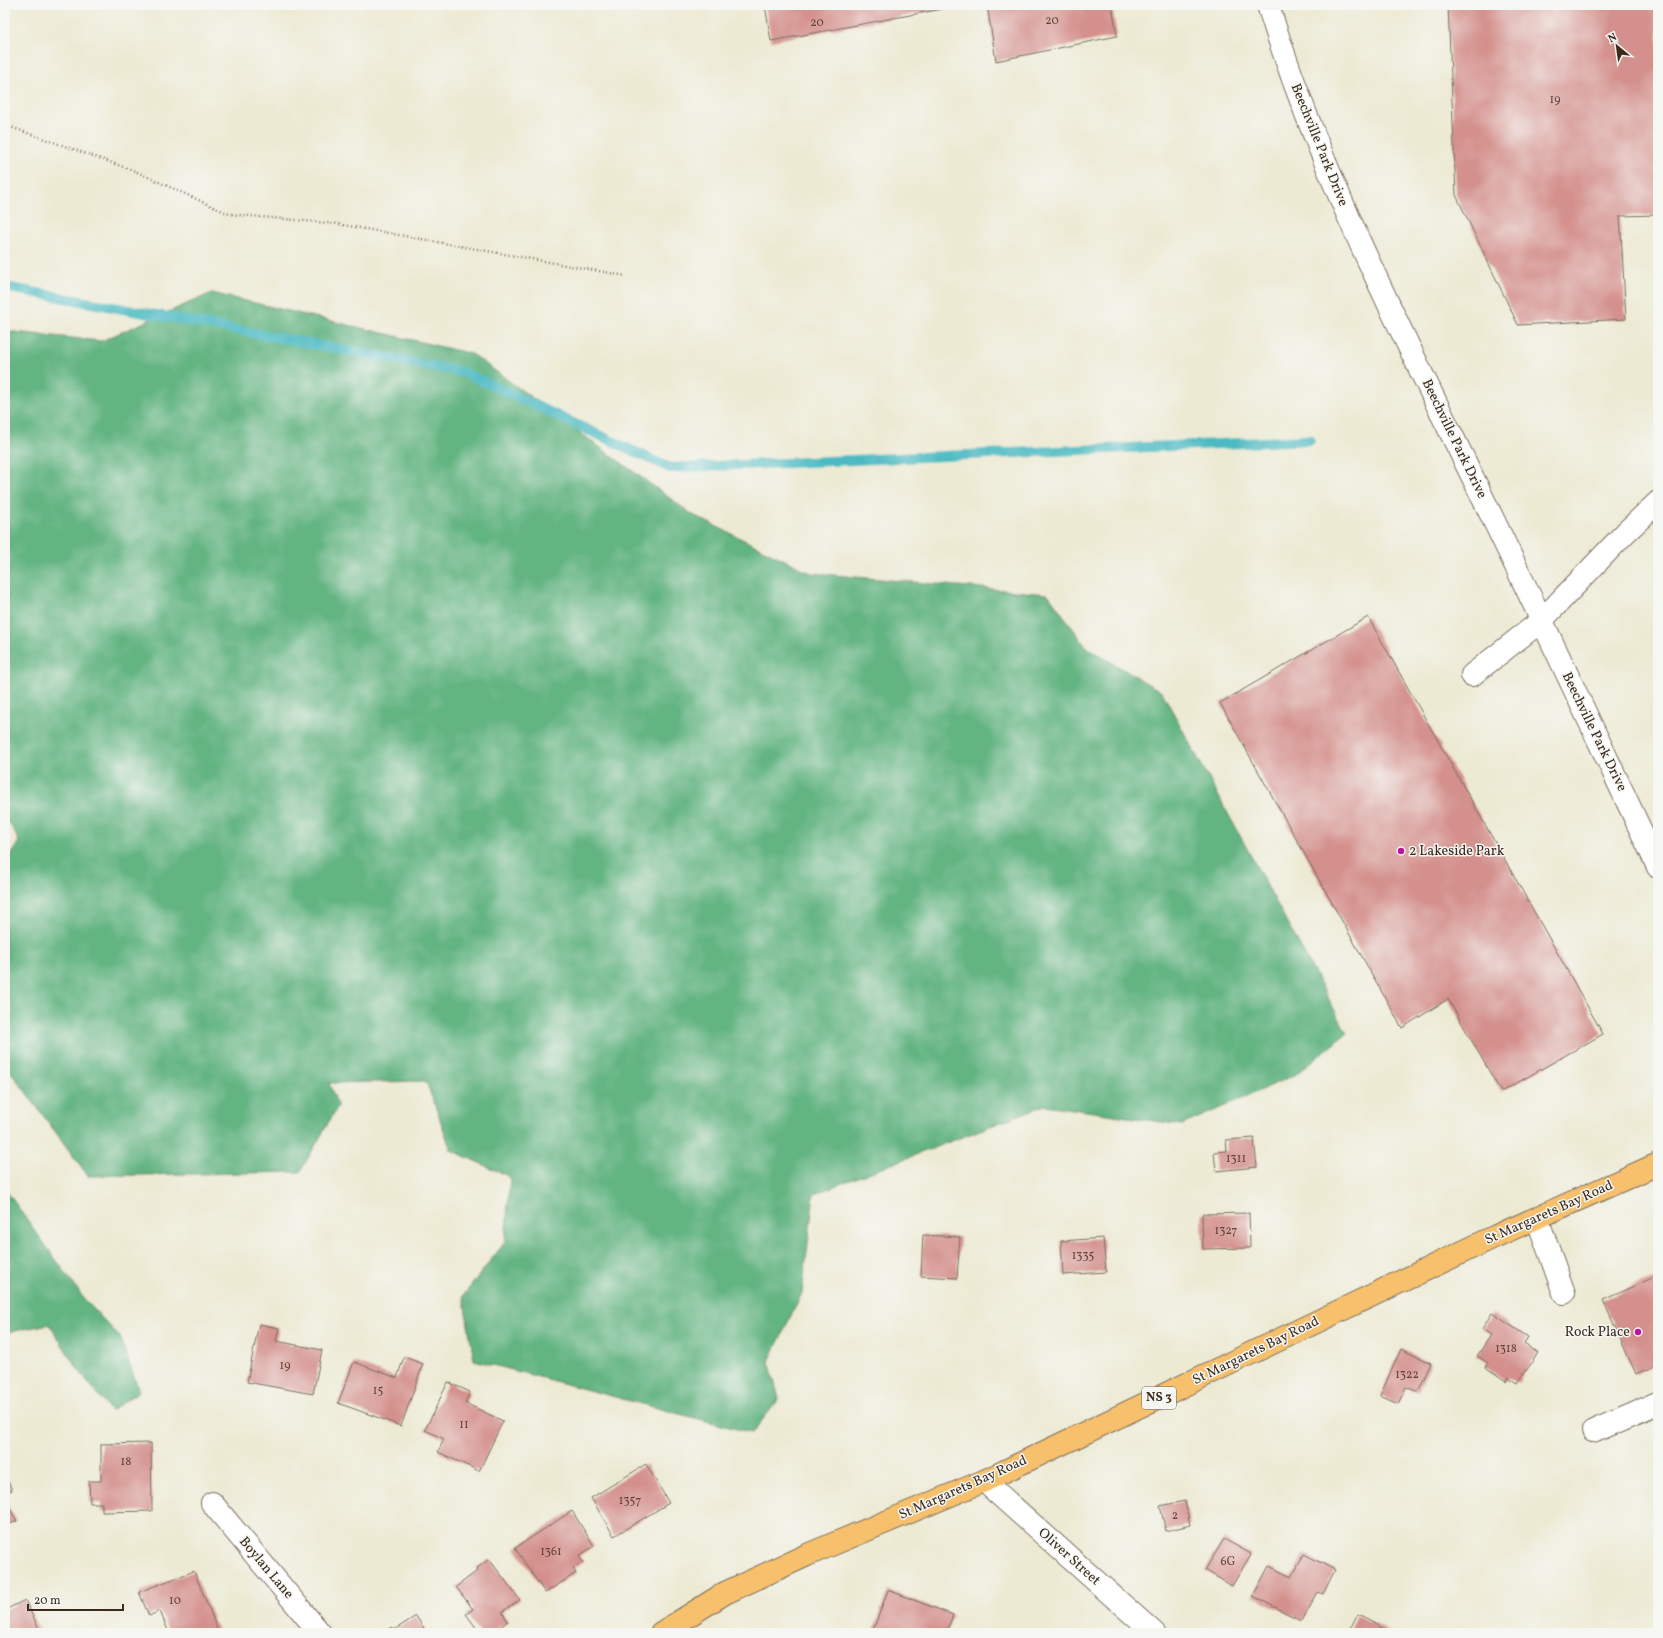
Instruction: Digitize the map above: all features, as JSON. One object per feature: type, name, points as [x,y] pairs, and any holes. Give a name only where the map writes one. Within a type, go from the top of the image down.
[{"type":"main road","name":"St Margarets Bay Road","points":[[661,1633],[725,1594],[807,1555],[984,1481],[1537,1218],[1658,1164]]},
{"type":"street","name":"Beechville Park Drive","points":[[1268,5],[1282,52],[1336,191],[1400,329],[1501,535],[1658,867]]},
{"type":"street","points":[[1472,675],[1541,621],[1626,532],[1658,502]]},
{"type":"street","points":[[1537,1218],[1564,1293]]},
{"type":"street","points":[[1593,1431],[1658,1403]]},
{"type":"street","name":"Oliver Street","points":[[984,1481],[1154,1633]]},
{"type":"street","name":"Boylan Lane","points":[[212,1503],[320,1633]]},
{"type":"path","points":[[5,126],[135,172],[229,214],[338,224],[626,276]]},
{"type":"green space","points":[[212,293],[472,354],[693,515],[811,573],[1048,594],[1087,648],[1162,692],[1347,1033],[1295,1075],[1182,1125],[1045,1105],[814,1194],[802,1293],[769,1361],[779,1399],[752,1433],[474,1360],[463,1296],[505,1242],[510,1177],[451,1150],[426,1081],[329,1083],[338,1106],[300,1172],[88,1176],[5,1064],[5,864],[19,841],[9,822],[5,822],[5,331],[101,341]]},
{"type":"green space","points":[[5,1189],[85,1300],[120,1337],[139,1391],[111,1411],[77,1368],[49,1324],[5,1333]]},
{"type":"building","points":[[765,5],[958,5],[958,6],[771,41]]},
{"type":"building","points":[[987,5],[1112,5],[1117,36],[996,61]]},
{"type":"building","points":[[1448,5],[1658,5],[1658,215],[1620,216],[1626,319],[1518,325],[1456,195]]},
{"type":"building","name":"2 Lakeside Park","points":[[1368,617],[1603,1034],[1501,1092],[1448,999],[1402,1028],[1220,703]]},
{"type":"building","points":[[1254,1138],[1257,1167],[1216,1171],[1214,1152],[1227,1151],[1226,1140]]},
{"type":"building","points":[[1249,1213],[1250,1248],[1203,1249],[1202,1214]]},
{"type":"building","points":[[923,1235],[960,1237],[957,1278],[921,1276]]},
{"type":"building","points":[[1103,1238],[1106,1272],[1063,1275],[1061,1241]]},
{"type":"building","name":"Rock Place","points":[[1658,1276],[1658,1364],[1636,1374],[1603,1300]]},
{"type":"building","points":[[1492,1313],[1528,1337],[1524,1344],[1538,1353],[1518,1383],[1508,1377],[1506,1381],[1485,1367],[1488,1363],[1477,1356],[1491,1335],[1482,1329]]},
{"type":"building","points":[[259,1324],[279,1328],[276,1341],[322,1350],[313,1394],[247,1382]]},
{"type":"building","points":[[1401,1349],[1431,1363],[1418,1392],[1406,1387],[1398,1404],[1380,1396]]},
{"type":"building","points":[[404,1357],[423,1364],[401,1426],[338,1403],[354,1362],[397,1378]]},
{"type":"building","points":[[448,1382],[470,1392],[465,1403],[503,1421],[479,1471],[438,1452],[444,1439],[425,1430]]},
{"type":"building","points":[[151,1443],[152,1511],[102,1512],[102,1503],[90,1503],[89,1481],[101,1481],[101,1444]]},
{"type":"building","points":[[646,1464],[669,1503],[614,1536],[591,1498]]},
{"type":"building","points":[[5,1475],[12,1490],[5,1493]]},
{"type":"building","points":[[1185,1501],[1190,1525],[1166,1531],[1160,1506]]},
{"type":"building","points":[[7,1504],[17,1521],[5,1526],[5,1505]]},
{"type":"building","points":[[572,1511],[594,1546],[579,1556],[583,1562],[573,1568],[576,1573],[545,1593],[515,1548]]},
{"type":"building","points":[[1224,1539],[1251,1554],[1232,1586],[1205,1570]]},
{"type":"building","points":[[1304,1554],[1335,1570],[1323,1594],[1318,1592],[1302,1621],[1253,1596],[1269,1566],[1291,1577]]},
{"type":"building","points":[[489,1559],[520,1600],[502,1612],[508,1621],[492,1633],[480,1633],[466,1614],[473,1609],[456,1587],[477,1571],[476,1569]]},
{"type":"building","points":[[194,1571],[218,1631],[212,1633],[169,1633],[160,1611],[149,1616],[139,1592]]},
{"type":"building","points":[[888,1590],[953,1615],[946,1633],[872,1633]]},
{"type":"building","points":[[25,1600],[41,1633],[5,1633],[5,1610]]},
{"type":"building","points":[[1357,1615],[1392,1633],[1348,1633]]},
{"type":"building","points":[[416,1616],[427,1633],[383,1633],[392,1627],[394,1630]]},
{"type":"waterway","points":[[5,287],[463,372],[670,468],[1310,440]]},
{"type":"place","name":"2 Lakeside Park","points":[[1401,851]]},
{"type":"place","name":"Rock Place","points":[[1638,1332]]}]
